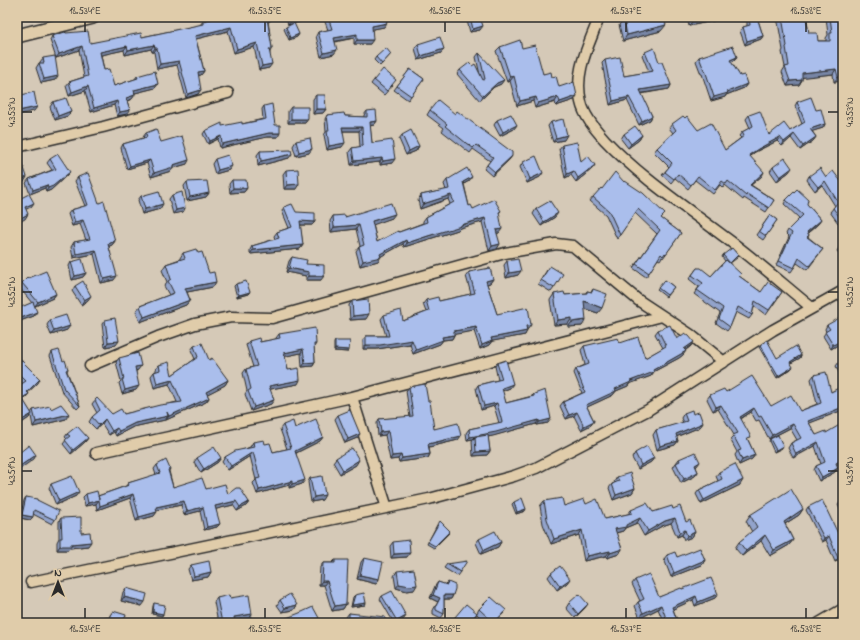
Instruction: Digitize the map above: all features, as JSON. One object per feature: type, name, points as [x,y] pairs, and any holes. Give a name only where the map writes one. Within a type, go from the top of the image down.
[{"type":"street","points":[[17,36],[93,17]]},
{"type":"street","points":[[597,23],[580,70],[578,88],[581,104],[588,119],[630,164],[662,191],[731,241],[812,308]]},
{"type":"street","points":[[17,147],[103,127],[228,93]]},
{"type":"street","points":[[90,366],[158,337],[196,324],[231,317],[272,318],[505,253],[556,244],[573,246],[638,300],[691,335],[724,362]]},
{"type":"street","points":[[31,582],[429,499],[514,476],[536,468],[648,410],[773,330],[843,291]]},
{"type":"street","points":[[96,453],[352,397],[662,316]]},
{"type":"street","points":[[352,397],[387,508]]},
{"type":"street","points":[[819,623],[843,609]]},
{"type":"building","points":[[218,17],[271,17],[267,18],[272,48],[269,49],[272,64],[262,66],[257,43],[237,49],[231,27],[195,36],[204,71],[198,72],[201,90],[188,94],[179,61],[160,64],[157,48],[155,48],[154,45],[128,50],[127,46],[100,52],[104,70],[109,69],[114,86],[138,78],[137,76],[155,71],[158,84],[134,90],[135,95],[126,98],[130,110],[120,112],[117,101],[94,108],[88,86],[72,92],[69,82],[88,76],[82,46],[59,54],[52,36],[65,32],[88,31],[90,43],[141,33],[142,37],[203,24],[203,21]]},
{"type":"building","points":[[290,17],[303,17],[291,21]]},
{"type":"building","points":[[328,17],[385,17],[387,23],[372,26],[373,40],[357,40],[357,34],[334,38],[337,50],[324,53],[318,32],[332,29]]},
{"type":"building","points":[[470,17],[480,17],[483,26],[473,29]]},
{"type":"building","points":[[631,17],[664,17],[666,25],[627,35],[624,19]]},
{"type":"building","points":[[693,17],[707,17],[693,20]]},
{"type":"building","points":[[749,17],[757,17],[763,36],[747,41],[743,27],[750,25]]},
{"type":"building","points":[[782,17],[806,17],[809,33],[817,33],[818,41],[830,41],[830,33],[832,33],[830,17],[843,17],[843,77],[838,77],[836,69],[802,73],[802,80],[790,81],[785,67],[789,66]]},
{"type":"building","points":[[294,23],[299,34],[290,38],[286,27]]},
{"type":"building","points":[[440,37],[444,49],[421,56],[418,44]]},
{"type":"building","points":[[520,40],[522,48],[535,45],[543,74],[551,72],[552,77],[556,76],[559,87],[574,82],[577,96],[560,102],[558,97],[538,103],[536,97],[520,101],[514,76],[510,77],[500,47]]},
{"type":"building","points":[[733,46],[737,57],[730,60],[740,76],[744,75],[747,84],[727,92],[728,93],[714,97],[699,57]]},
{"type":"building","points":[[386,48],[391,54],[382,64],[376,57]]},
{"type":"building","points":[[654,48],[659,62],[662,62],[671,85],[640,90],[652,116],[642,121],[629,97],[613,101],[605,60],[620,57],[624,76],[653,71],[645,52]]},
{"type":"building","points":[[479,53],[504,80],[497,83],[483,96],[460,70],[469,63],[472,66],[475,64],[483,80],[485,79]]},
{"type":"building","points":[[55,56],[58,76],[44,79],[39,63],[44,63],[43,58]]},
{"type":"building","points":[[383,69],[396,80],[387,91],[374,80]]},
{"type":"building","points":[[410,69],[424,79],[411,96],[397,86]]},
{"type":"building","points":[[34,92],[37,107],[18,111],[17,96]]},
{"type":"building","points":[[316,95],[325,95],[326,109],[316,109]]},
{"type":"building","points":[[811,97],[816,110],[821,109],[825,124],[810,129],[816,137],[803,146],[794,134],[784,142],[780,137],[749,155],[764,172],[750,185],[774,200],[769,208],[747,194],[746,196],[728,181],[726,184],[722,181],[715,190],[698,176],[691,185],[678,174],[674,179],[665,172],[672,163],[657,148],[676,130],[672,124],[683,116],[685,118],[687,116],[698,130],[711,123],[725,150],[744,136],[742,132],[753,126],[749,115],[760,111],[769,135],[784,123],[790,131],[805,122],[797,102]]},
{"type":"building","points":[[66,98],[71,111],[58,116],[53,102]]},
{"type":"building","points":[[438,100],[455,114],[457,111],[512,152],[512,156],[495,172],[487,165],[493,157],[476,145],[473,148],[466,143],[445,126],[447,124],[430,110]]},
{"type":"building","points":[[272,104],[275,125],[280,125],[280,133],[269,133],[222,144],[221,136],[210,141],[205,131],[222,123],[222,126],[266,119],[264,106]]},
{"type":"building","points":[[291,107],[308,107],[308,119],[291,119]]},
{"type":"building","points":[[376,110],[377,121],[370,122],[372,143],[392,140],[395,159],[383,161],[382,158],[354,161],[352,148],[363,146],[362,127],[342,127],[345,143],[329,146],[327,115],[344,113],[345,116],[367,117],[367,111]]},
{"type":"building","points":[[511,114],[517,125],[503,132],[497,120]]},
{"type":"building","points":[[563,119],[567,135],[556,138],[551,122]]},
{"type":"building","points":[[635,126],[642,135],[631,144],[624,134]]},
{"type":"building","points":[[156,129],[161,142],[182,136],[189,160],[154,173],[150,160],[130,166],[123,144],[147,137],[146,133]]},
{"type":"building","points":[[411,130],[419,146],[409,151],[402,135]]},
{"type":"building","points":[[310,138],[312,149],[299,152],[296,141]]},
{"type":"building","points":[[577,142],[581,162],[588,156],[595,165],[578,178],[574,171],[567,174],[562,145]]},
{"type":"building","points":[[291,150],[292,154],[261,161],[260,151]]},
{"type":"building","points":[[58,154],[70,172],[53,186],[48,188],[47,185],[33,190],[29,179],[56,169],[50,159]]},
{"type":"building","points":[[228,155],[232,166],[218,170],[215,159]]},
{"type":"building","points":[[20,156],[27,177],[20,180],[18,175],[17,176],[17,158]]},
{"type":"building","points":[[536,156],[543,173],[530,179],[523,162]]},
{"type":"building","points":[[785,158],[792,168],[780,177],[773,167]]},
{"type":"building","points":[[467,168],[472,177],[463,182],[469,206],[471,205],[473,209],[494,199],[501,211],[499,212],[502,229],[496,230],[500,244],[492,246],[485,218],[407,243],[406,240],[380,254],[381,257],[363,261],[359,247],[364,245],[359,225],[334,227],[333,216],[345,215],[345,217],[391,203],[395,214],[372,221],[377,242],[398,231],[399,232],[427,222],[426,217],[454,202],[451,195],[423,204],[421,195],[449,189],[447,180]]},
{"type":"building","points":[[820,168],[826,177],[833,171],[843,184],[843,216],[841,219],[833,208],[838,202],[825,181],[818,187],[809,176]]},
{"type":"building","points":[[298,169],[299,184],[287,185],[286,170]]},
{"type":"building","points":[[615,172],[624,182],[625,181],[643,193],[665,214],[661,218],[681,233],[666,254],[665,253],[663,256],[661,254],[649,273],[636,264],[660,230],[638,209],[620,235],[609,211],[593,197],[601,188],[602,189]]},
{"type":"building","points":[[88,173],[99,203],[104,201],[115,241],[108,244],[117,276],[104,279],[96,250],[76,254],[74,242],[90,239],[83,220],[75,222],[71,210],[88,205],[78,177]]},
{"type":"building","points":[[232,180],[246,180],[247,188],[233,188]]},
{"type":"building","points":[[207,181],[209,193],[190,197],[187,182]]},
{"type":"building","points":[[797,189],[808,199],[807,204],[821,220],[807,232],[809,235],[807,237],[823,249],[809,266],[799,258],[794,268],[779,261],[792,233],[788,230],[803,215],[786,200]]},
{"type":"building","points":[[159,191],[163,204],[145,209],[141,196]]},
{"type":"building","points":[[182,192],[185,208],[176,210],[172,195]]},
{"type":"building","points":[[29,194],[34,203],[25,207],[28,214],[17,220],[17,200]]},
{"type":"building","points":[[550,201],[558,213],[544,222],[536,209]]},
{"type":"building","points":[[292,204],[296,212],[315,213],[315,222],[300,221],[303,245],[253,250],[252,246],[279,238],[277,232],[292,227],[284,207]]},
{"type":"building","points":[[770,215],[777,220],[766,236],[759,231]]},
{"type":"building","points":[[732,248],[738,255],[730,263],[723,255]]},
{"type":"building","points":[[196,249],[198,253],[202,252],[209,273],[214,272],[216,282],[185,288],[190,300],[144,317],[140,306],[174,293],[168,281],[171,279],[166,264],[185,258],[183,253]]},
{"type":"building","points":[[292,257],[307,260],[306,264],[324,265],[324,276],[309,276],[309,272],[289,268]]},
{"type":"building","points":[[82,259],[86,273],[75,276],[71,262]]},
{"type":"building","points":[[518,259],[521,271],[509,273],[507,261]]},
{"type":"building","points":[[726,260],[741,274],[739,276],[761,292],[768,282],[782,292],[769,310],[755,301],[752,315],[738,307],[730,327],[719,319],[723,308],[697,290],[703,283],[692,275],[697,268],[701,268],[711,276]]},
{"type":"building","points":[[550,266],[563,274],[554,288],[541,280]]},
{"type":"building","points":[[490,268],[493,279],[486,281],[497,314],[528,307],[531,325],[526,326],[527,331],[491,338],[492,341],[482,345],[476,327],[454,331],[454,335],[442,337],[443,340],[416,350],[412,340],[380,345],[366,345],[366,336],[389,336],[384,315],[401,310],[403,321],[429,311],[426,300],[438,297],[439,301],[475,293],[469,272]]},
{"type":"building","points":[[46,271],[56,294],[38,302],[22,283],[28,277],[29,278]]},
{"type":"building","points":[[665,280],[674,287],[667,295],[658,288]]},
{"type":"building","points":[[83,281],[91,296],[84,300],[75,286]]},
{"type":"building","points":[[246,281],[250,292],[239,295],[236,284]]},
{"type":"building","points":[[593,289],[607,294],[602,308],[584,301],[586,320],[572,322],[572,318],[558,320],[554,294],[564,292],[565,295],[587,293],[587,291],[592,292]]},
{"type":"building","points":[[368,299],[369,314],[353,316],[352,301]]},
{"type":"building","points":[[33,302],[37,312],[18,319],[17,309]]},
{"type":"building","points":[[66,315],[70,326],[54,331],[50,320]]},
{"type":"building","points":[[843,316],[843,340],[833,345],[825,332],[830,329],[827,325]]},
{"type":"building","points":[[115,318],[119,341],[108,342],[105,320]]},
{"type":"building","points":[[670,325],[677,339],[685,333],[694,342],[684,349],[686,351],[653,370],[654,372],[630,381],[631,382],[615,389],[616,391],[586,405],[594,421],[584,426],[577,412],[569,415],[563,402],[585,392],[576,369],[589,364],[584,346],[618,338],[620,343],[638,337],[645,358],[666,346],[658,330]]},
{"type":"building","points":[[315,328],[315,362],[305,363],[303,349],[284,353],[288,370],[299,368],[300,380],[269,386],[274,400],[254,407],[248,391],[251,389],[246,369],[257,366],[249,341],[259,338],[260,342],[280,338],[279,334]]},
{"type":"building","points":[[767,340],[777,358],[796,346],[801,355],[790,362],[793,367],[778,376],[760,345]]},
{"type":"building","points":[[335,341],[350,341],[349,350],[335,349]]},
{"type":"building","points":[[202,343],[209,360],[212,358],[228,380],[206,392],[209,398],[169,416],[167,412],[168,416],[135,423],[119,431],[117,428],[112,431],[105,419],[99,425],[92,417],[100,410],[95,400],[97,398],[112,414],[121,409],[124,414],[160,405],[182,402],[172,380],[157,384],[154,372],[160,370],[159,365],[169,362],[172,375],[198,357],[194,346]]},
{"type":"building","points":[[59,350],[63,361],[65,360],[68,369],[66,370],[80,406],[64,389],[52,352]]},
{"type":"building","points":[[138,353],[141,366],[135,367],[139,386],[125,390],[119,358]]},
{"type":"building","points":[[17,354],[40,379],[27,392],[29,394],[22,398],[32,414],[17,423],[17,387],[26,381],[17,372]]},
{"type":"building","points":[[506,360],[513,384],[502,388],[506,403],[534,396],[534,394],[545,390],[551,419],[539,422],[539,420],[496,432],[470,437],[469,429],[502,422],[497,403],[484,406],[478,385],[502,379],[497,363]]},
{"type":"building","points":[[843,360],[843,372],[839,362]]},
{"type":"building","points":[[826,372],[831,392],[843,386],[843,407],[808,421],[816,435],[826,431],[826,433],[843,423],[843,459],[836,463],[838,468],[822,477],[816,466],[825,462],[818,442],[796,454],[791,443],[801,438],[793,424],[772,435],[761,416],[759,417],[754,408],[740,417],[751,437],[747,438],[755,455],[742,460],[738,451],[741,450],[733,435],[738,433],[721,405],[716,407],[710,395],[724,389],[726,392],[752,376],[771,406],[791,395],[800,411],[821,403],[814,375]]},
{"type":"building","points":[[425,384],[428,401],[430,401],[434,429],[458,423],[461,436],[428,444],[430,454],[402,458],[401,455],[392,456],[388,431],[381,432],[379,419],[413,416],[409,387]]},
{"type":"building","points":[[61,404],[69,414],[36,422],[33,410],[50,406],[51,409]]},
{"type":"building","points":[[350,410],[360,434],[348,439],[338,415]]},
{"type":"building","points":[[692,410],[693,414],[699,412],[703,423],[676,434],[678,441],[660,446],[656,430],[687,421],[684,413]]},
{"type":"building","points":[[316,419],[323,437],[295,451],[305,480],[292,484],[292,481],[259,490],[256,479],[260,478],[253,452],[231,466],[225,457],[235,451],[254,447],[253,442],[264,440],[265,444],[270,443],[273,452],[291,448],[283,425],[293,421],[295,428]]},
{"type":"building","points":[[77,426],[88,438],[73,450],[65,440],[70,436],[67,434]]},
{"type":"building","points":[[488,435],[490,451],[476,452],[475,437]]},
{"type":"building","points":[[778,435],[783,446],[776,450],[770,439]]},
{"type":"building","points":[[29,445],[36,455],[17,468],[17,456]]},
{"type":"building","points":[[647,446],[654,458],[641,465],[635,453]]},
{"type":"building","points":[[214,447],[221,458],[204,469],[197,458]]},
{"type":"building","points":[[352,448],[359,460],[343,470],[336,458]]},
{"type":"building","points":[[695,452],[700,462],[695,465],[698,472],[684,479],[676,463],[680,461],[679,459]]},
{"type":"building","points":[[166,460],[170,469],[168,470],[173,487],[202,478],[206,489],[225,484],[228,494],[236,488],[240,488],[249,502],[240,507],[236,501],[215,506],[220,524],[207,527],[203,507],[187,511],[184,501],[156,507],[157,512],[139,517],[133,494],[100,506],[99,500],[88,503],[86,494],[97,491],[98,496],[129,485],[128,483],[160,473],[157,465]]},
{"type":"building","points":[[735,464],[743,480],[704,500],[699,490],[722,479],[719,472]]},
{"type":"building","points":[[630,473],[635,488],[616,495],[612,484],[619,481],[617,477]]},
{"type":"building","points":[[72,476],[79,492],[59,501],[51,484]]},
{"type":"building","points":[[322,476],[325,495],[314,497],[310,478]]},
{"type":"building","points":[[791,489],[803,509],[784,522],[793,540],[774,550],[765,535],[746,551],[739,542],[757,527],[750,515]]},
{"type":"building","points":[[26,497],[37,499],[59,511],[55,520],[34,510],[33,517],[22,515]]},
{"type":"building","points":[[522,498],[526,509],[517,512],[514,502]]},
{"type":"building","points":[[562,498],[564,506],[584,499],[586,504],[597,499],[605,519],[632,513],[631,510],[647,503],[653,512],[672,506],[673,509],[680,506],[686,522],[690,520],[695,532],[687,536],[685,530],[680,532],[675,518],[665,521],[648,531],[640,518],[626,525],[626,527],[615,529],[622,549],[610,553],[610,551],[587,556],[582,530],[554,539],[547,519],[544,501]]},
{"type":"building","points":[[822,500],[843,544],[843,556],[838,558],[829,536],[824,538],[808,507]]},
{"type":"building","points":[[81,517],[81,533],[90,532],[91,542],[71,544],[71,546],[60,546],[60,538],[62,538],[61,518]]},
{"type":"building","points":[[440,521],[450,531],[435,546],[428,542]]},
{"type":"building","points":[[495,531],[501,542],[484,550],[479,539]]},
{"type":"building","points":[[409,540],[410,553],[394,554],[393,542]]},
{"type":"building","points":[[700,548],[705,560],[674,573],[667,555],[675,552],[677,557]]},
{"type":"building","points":[[364,558],[383,562],[379,579],[360,575]]},
{"type":"building","points":[[335,560],[348,560],[346,604],[335,606],[327,581],[322,581],[323,563],[335,563]]},
{"type":"building","points":[[209,561],[211,572],[194,576],[191,565]]},
{"type":"building","points":[[467,561],[460,572],[447,564]]},
{"type":"building","points":[[560,566],[570,579],[560,586],[551,573]]},
{"type":"building","points":[[414,569],[417,585],[410,586],[399,584],[397,571]]},
{"type":"building","points":[[649,574],[659,597],[711,578],[718,594],[698,602],[696,596],[672,607],[678,623],[668,623],[661,605],[643,613],[638,602],[644,599],[635,580]]},
{"type":"building","points":[[438,582],[447,585],[448,582],[455,585],[453,595],[444,595],[444,614],[436,610],[436,606],[440,598],[433,595]]},
{"type":"building","points":[[126,588],[147,594],[145,602],[124,597]]},
{"type":"building","points":[[392,591],[406,616],[397,621],[382,596]]},
{"type":"building","points":[[364,593],[366,603],[352,605],[355,595]]},
{"type":"building","points":[[290,594],[297,605],[285,608],[280,600]]},
{"type":"building","points":[[579,594],[588,604],[578,614],[569,603]]},
{"type":"building","points":[[229,595],[230,598],[249,595],[252,614],[234,617],[235,623],[222,623],[217,598]]},
{"type":"building","points":[[491,597],[506,610],[494,623],[479,609]]},
{"type":"building","points":[[154,603],[165,605],[163,614],[153,612]]},
{"type":"building","points":[[466,604],[477,613],[469,623],[463,623],[455,617]]},
{"type":"building","points":[[313,607],[319,618],[310,623],[303,623],[302,620],[297,623],[274,623],[302,612]]},
{"type":"building","points":[[113,611],[126,615],[123,623],[83,623],[83,619],[110,618]]},
{"type":"building","points":[[349,613],[385,617],[385,623],[349,623]]}]
